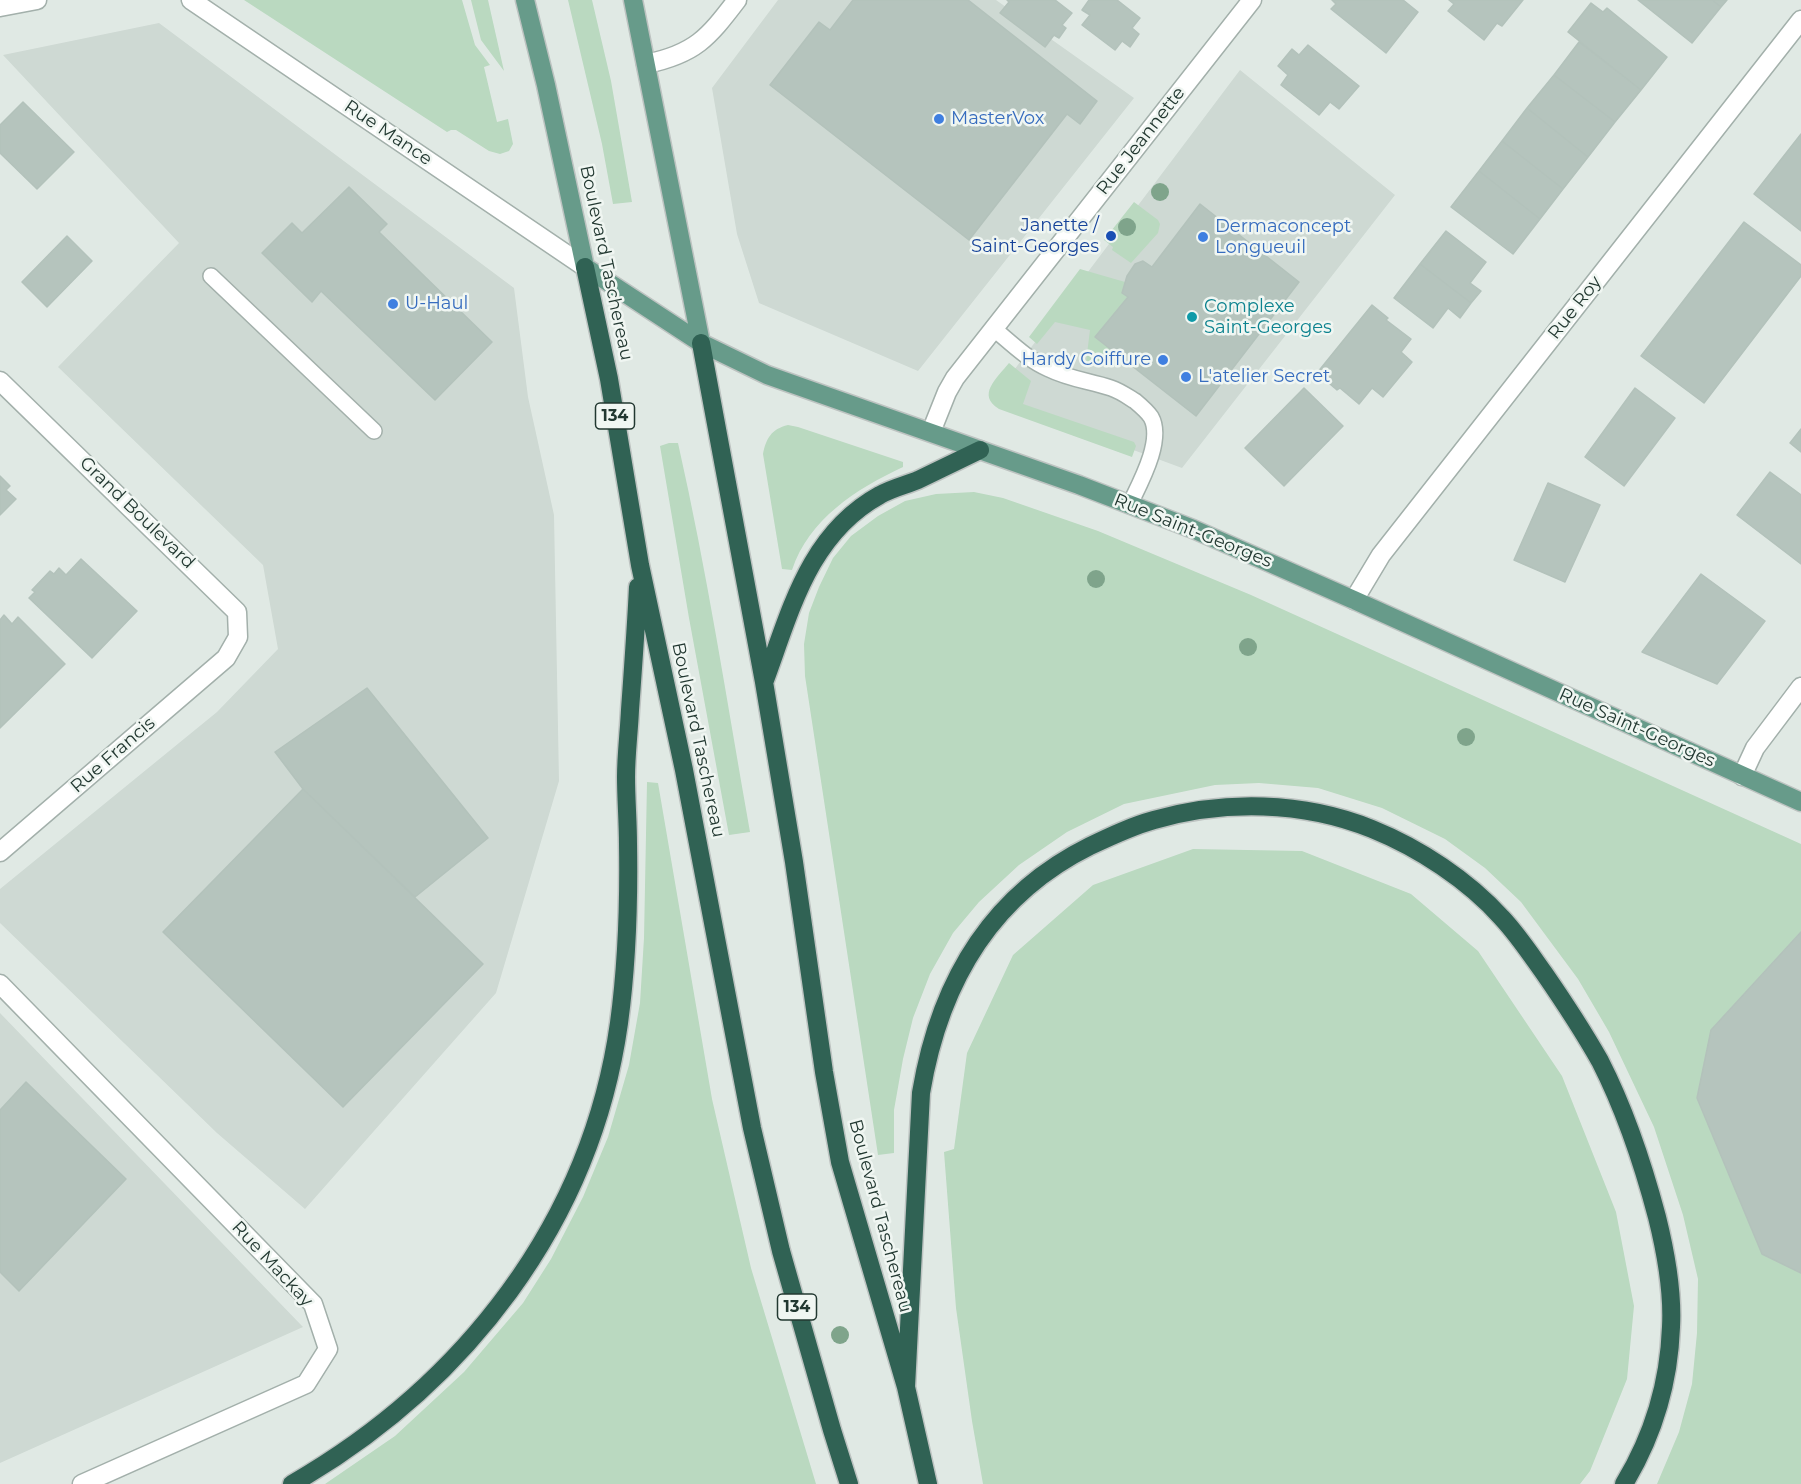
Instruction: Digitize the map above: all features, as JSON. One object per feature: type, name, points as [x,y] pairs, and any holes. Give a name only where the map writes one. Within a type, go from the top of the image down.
[{"type":"highway","name":"Boulevard Taschereau","points":[[585,267],[609,379],[640,565],[686,781],[752,1128],[784,1261],[849,1484]]},
{"type":"highway","name":"Boulevard Taschereau","points":[[701,343],[764,682],[840,1162],[906,1387],[928,1484]]},
{"type":"highway","points":[[764,682],[801,584],[820,549],[834,531],[852,514],[879,495],[916,481],[980,450]]},
{"type":"highway","points":[[292,1484],[338,1456],[392,1417],[462,1350],[504,1298],[537,1251],[563,1206],[586,1150],[614,1054],[626,956],[628,894],[626,776],[640,565]]},
{"type":"highway","points":[[906,1387],[921,1093],[926,1064],[941,1013],[972,952],[1008,904],[1026,888],[1049,870],[1076,854],[1124,830],[1154,820],[1218,808],[1251,806],[1311,811],[1372,829],[1400,843],[1426,857],[1480,897],[1514,932],[1553,985],[1604,1071],[1628,1127],[1650,1193],[1671,1290],[1670,1352],[1661,1400],[1641,1454],[1624,1484]]},
{"type":"main road","name":"Boulevard Taschereau","points":[[525,0],[546,85],[585,267]]},
{"type":"main road","name":"Boulevard Taschereau","points":[[633,0],[701,343]]},
{"type":"main road","name":"Rue Saint-Georges","points":[[585,267],[701,343],[767,375],[1130,504],[1244,550],[1801,802]]},
{"type":"street","points":[[0,7],[37,0]]},
{"type":"street","name":"Rue Mance","points":[[190,0],[585,267]]},
{"type":"street","points":[[646,64],[667,60],[692,48],[713,30],[737,0]]},
{"type":"street","name":"Rue Jeannette","points":[[931,432],[955,378],[1252,0]]},
{"type":"street","name":"Rue Roy","points":[[1354,600],[1381,555],[1801,20]]},
{"type":"street","name":"Grand Boulevard","points":[[0,381],[237,612],[238,637],[226,658]]},
{"type":"street","name":"Rue Francis","points":[[0,852],[226,658]]},
{"type":"street","points":[[1742,776],[1755,748],[1801,687]]},
{"type":"street","name":"Rue Mackay","points":[[0,984],[313,1304],[328,1348],[306,1384],[82,1484]]},
{"type":"lane","points":[[212,276],[374,431]]},
{"type":"lane","points":[[993,328],[1038,364],[1063,375],[1124,393],[1151,417],[1155,440],[1147,467],[1130,504]]},
{"type":"shaded area","points":[[778,0],[996,0],[1134,98],[918,371],[759,303],[737,234],[712,88]]},
{"type":"shaded area","points":[[159,23],[514,288],[528,397],[554,515],[559,781],[496,993],[305,1209],[217,1133],[0,923],[0,889],[217,712],[278,649],[263,565],[58,367],[179,243],[3,55]]},
{"type":"shaded area","points":[[1240,70],[1395,195],[1182,468],[993,398]]},
{"type":"shaded area","points":[[0,1013],[303,1327],[0,1463]]},
{"type":"green space","points":[[244,0],[462,0],[475,45],[490,65],[484,67],[497,122],[508,119],[513,144],[509,151],[500,154],[489,151],[456,130],[447,132]]},
{"type":"green space","points":[[471,0],[488,0],[504,71],[481,40]]},
{"type":"green space","points":[[568,0],[592,0],[611,81],[632,202],[613,204],[602,144]]},
{"type":"green space","points":[[1134,202],[1160,224],[1158,233],[1131,263],[1112,250],[1113,247],[1104,240]]},
{"type":"green space","points":[[1080,269],[1125,282],[1122,293],[1128,297],[1096,337],[1112,350],[1099,363],[1086,362],[1090,330],[1055,322],[1037,344],[1029,337]]},
{"type":"green space","points":[[1009,363],[1031,381],[1023,404],[1134,442],[1136,446],[1132,457],[999,409],[992,404],[989,398],[991,386]]},
{"type":"green space","points":[[788,425],[903,462],[903,467],[868,485],[822,521],[810,535],[792,570],[782,569],[763,454],[770,435],[777,429]]},
{"type":"green space","points":[[678,443],[688,491],[750,832],[729,835],[660,446]]},
{"type":"green space","points":[[974,492],[1003,498],[1098,531],[1251,595],[1801,844],[1801,932],[1711,1030],[1697,1098],[1762,1253],[1801,1273],[1801,1484],[1657,1484],[1679,1432],[1692,1384],[1697,1333],[1698,1279],[1683,1215],[1654,1127],[1609,1032],[1578,979],[1521,902],[1485,868],[1445,839],[1382,808],[1318,788],[1259,783],[1215,785],[1124,804],[1067,832],[1019,865],[979,902],[953,933],[930,974],[913,1018],[903,1059],[894,1110],[894,1153],[878,1155],[805,676],[804,644],[809,613],[819,587],[833,558],[851,536],[878,516],[905,501],[936,494]]},
{"type":"green space","points":[[647,782],[658,783],[712,1099],[751,1268],[816,1484],[325,1484],[395,1436],[464,1372],[523,1303],[551,1259],[583,1197],[608,1137],[629,1065],[640,1003],[644,938]]},
{"type":"green space","points":[[1193,849],[1302,851],[1411,894],[1478,951],[1562,1076],[1616,1212],[1634,1306],[1627,1379],[1590,1471],[1580,1484],[983,1484],[956,1308],[944,1152],[954,1149],[967,1053],[1013,955],[1093,885]]},
{"type":"building","name":"MasterVox","points":[[853,0],[968,0],[1097,101],[1080,124],[1067,114],[969,240],[770,85],[819,22],[830,30]]},
{"type":"building","points":[[1007,0],[1055,0],[1072,13],[1062,25],[1066,28],[1059,38],[1054,35],[1045,47],[1000,13],[1009,2]]},
{"type":"building","points":[[1089,0],[1117,0],[1140,18],[1132,28],[1139,34],[1130,47],[1122,41],[1115,50],[1082,25],[1090,15],[1082,10]]},
{"type":"building","points":[[1332,0],[1403,0],[1418,12],[1386,53],[1331,9],[1336,4]]},
{"type":"building","points":[[1449,0],[1523,0],[1502,26],[1497,23],[1484,40],[1448,11],[1454,4]]},
{"type":"building","points":[[1638,0],[1712,0],[1721,7],[1692,43]]},
{"type":"building","points":[[1712,0],[1727,0],[1721,7]]},
{"type":"building","points":[[1591,3],[1603,12],[1607,8],[1667,57],[1641,90],[1568,32]]},
{"type":"building","points":[[1579,42],[1641,90],[1615,122],[1554,75]]},
{"type":"building","points":[[1308,45],[1359,86],[1339,109],[1330,102],[1319,115],[1281,85],[1288,75],[1278,66],[1292,49],[1299,55]]},
{"type":"building","points":[[1554,75],[1615,122],[1588,157],[1527,108]]},
{"type":"building","points":[[23,102],[74,152],[37,189],[0,153],[0,125]]},
{"type":"building","points":[[1527,108],[1588,157],[1563,189],[1502,141]]},
{"type":"building","points":[[1801,134],[1801,231],[1754,194]]},
{"type":"building","points":[[1502,141],[1563,189],[1540,219],[1479,171]]},
{"type":"building","points":[[1479,171],[1540,219],[1513,254],[1451,207]]},
{"type":"building","points":[[349,187],[387,224],[379,232],[492,342],[435,400],[321,291],[312,302],[262,253],[292,223],[302,233]]},
{"type":"building","name":"Complexe Saint-Georges","points":[[1200,204],[1299,282],[1196,416],[1095,337],[1128,297],[1122,293],[1127,276],[1135,264],[1143,261],[1152,267]]},
{"type":"building","points":[[1744,222],[1801,265],[1801,276],[1704,403],[1641,356]]},
{"type":"building","points":[[1446,231],[1486,262],[1470,283],[1481,291],[1471,303],[1420,264]]},
{"type":"building","points":[[67,236],[92,261],[47,307],[22,282]]},
{"type":"building","points":[[1420,264],[1471,303],[1460,318],[1448,308],[1433,328],[1394,298]]},
{"type":"building","points":[[1372,305],[1388,318],[1386,320],[1411,339],[1401,352],[1412,362],[1383,397],[1372,388],[1359,404],[1340,388],[1337,390],[1317,373]]},
{"type":"building","points":[[1304,388],[1343,426],[1284,486],[1245,448]]},
{"type":"building","points":[[1635,388],[1675,418],[1624,486],[1585,457]]},
{"type":"building","points":[[1801,429],[1801,452],[1790,443]]},
{"type":"building","points":[[1770,472],[1801,495],[1801,564],[1737,515]]},
{"type":"building","points":[[0,476],[10,486],[6,490],[16,499],[0,515]]},
{"type":"building","points":[[1548,483],[1600,505],[1565,582],[1514,560]]},
{"type":"building","points":[[81,559],[137,611],[92,658],[29,598],[35,592],[32,590],[50,571],[54,574],[59,568],[66,575]]},
{"type":"building","points":[[1701,574],[1765,621],[1717,684],[1642,652]]},
{"type":"building","points":[[4,615],[12,624],[18,617],[65,664],[0,728],[0,620]]},
{"type":"building","points":[[367,688],[488,838],[415,897],[303,789],[275,752]]},
{"type":"building","points":[[303,789],[483,964],[343,1107],[163,932]]},
{"type":"building","points":[[1801,932],[1801,1273],[1762,1254],[1697,1098],[1711,1030]]},
{"type":"building","points":[[26,1082],[126,1179],[19,1291],[0,1272],[0,1110]]},
{"type":"place","name":"MasterVox","points":[[939,119]]},
{"type":"place","name":"Janette / Saint-Georges","points":[[1111,236]]},
{"type":"place","name":"Dermaconcept Longueuil","points":[[1203,237]]},
{"type":"place","name":"U-Haul","points":[[393,304]]},
{"type":"place","name":"Complexe Saint-Georges","points":[[1192,317]]},
{"type":"place","name":"Hardy Coiffure","points":[[1163,360]]},
{"type":"place","name":"L'atelier Secret","points":[[1186,377]]}]
